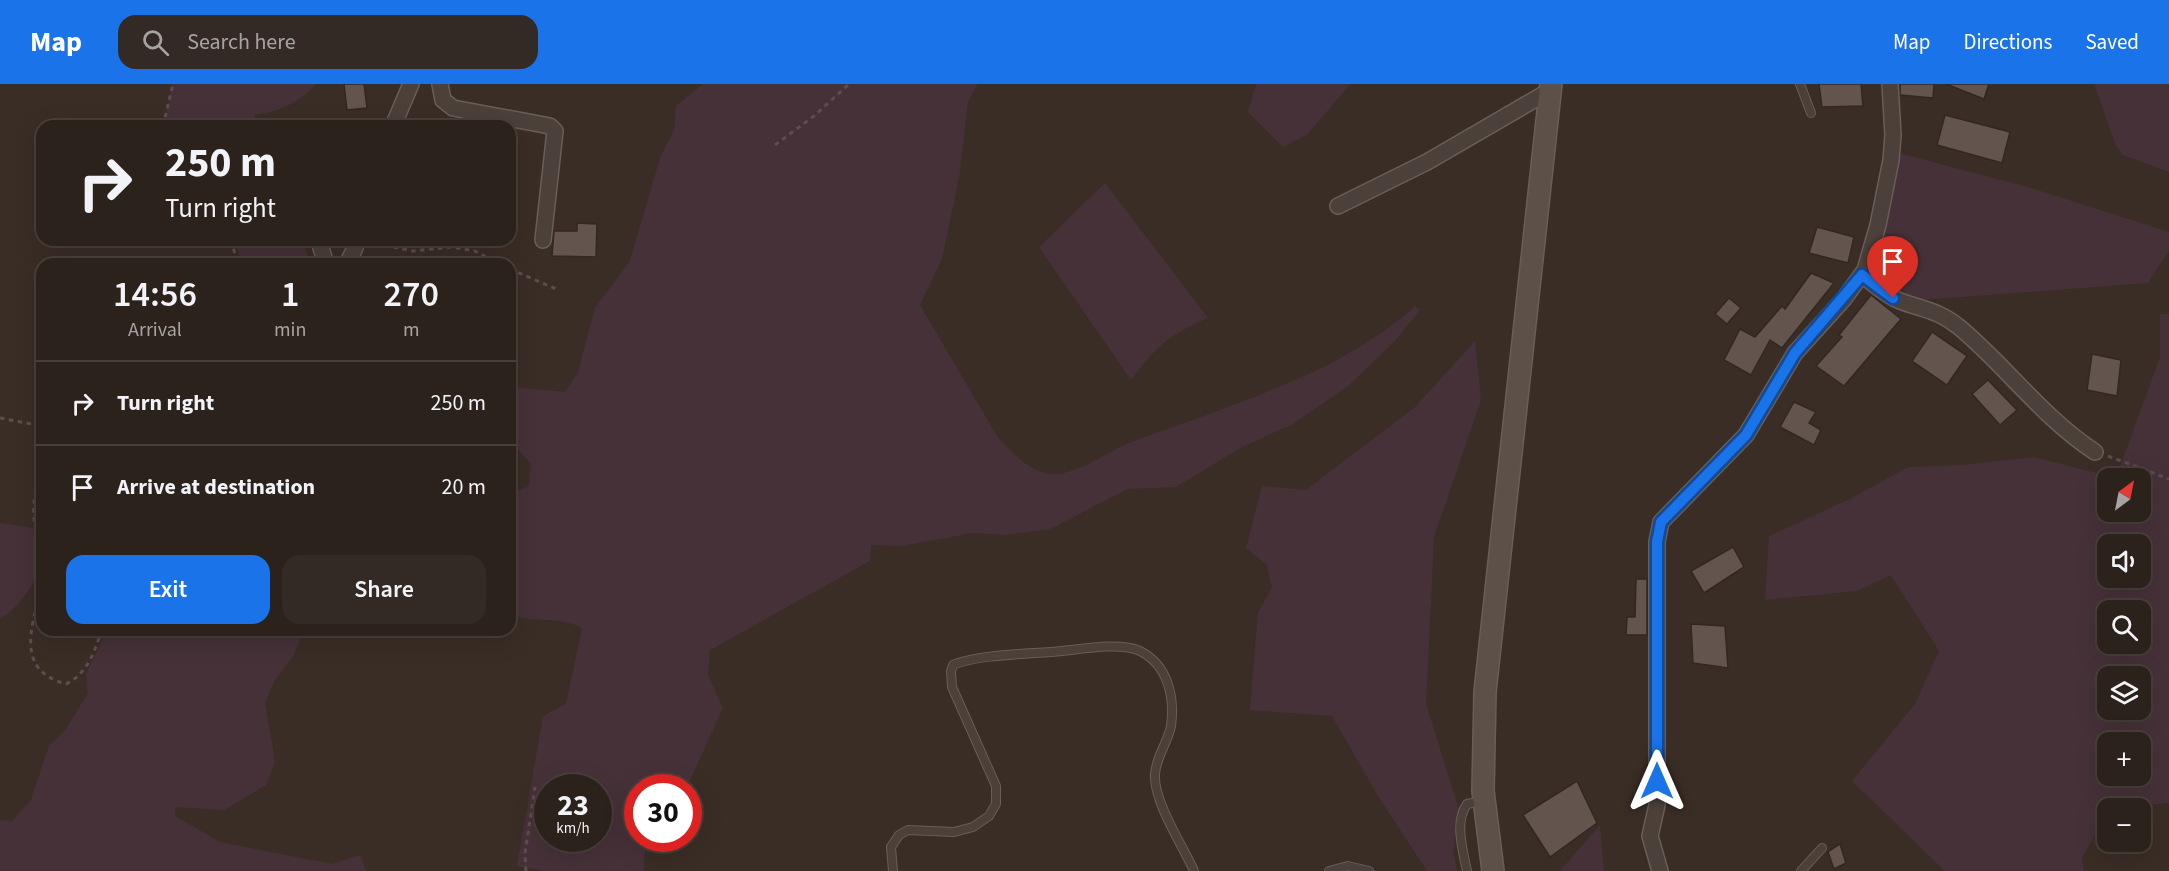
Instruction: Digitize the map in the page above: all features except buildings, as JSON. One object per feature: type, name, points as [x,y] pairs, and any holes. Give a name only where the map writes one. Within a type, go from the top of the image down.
[{"type":"street","points":[[396,120],[411,84]]},
{"type":"street","points":[[440,84],[443,100],[453,108],[550,126],[555,131],[543,240]]},
{"type":"street","points":[[1660,871],[1650,836],[1657,805],[1657,542],[1661,522],[1746,435],[1795,353],[1862,275],[1875,239],[1890,160],[1893,135],[1890,84]]},
{"type":"street","points":[[1338,206],[1427,162],[1551,87]]},
{"type":"street","points":[[1493,871],[1484,800],[1482,732],[1490,633],[1551,87]]},
{"type":"street","points":[[1862,275],[1893,298],[1933,310],[1946,318],[1982,348],[2058,425],[2095,452]]},
{"type":"lane","points":[[1800,84],[1811,113]]},
{"type":"lane","points":[[893,871],[891,847],[898,835],[908,830],[954,832],[973,827],[989,816],[996,804],[996,786],[952,687],[953,665],[979,659],[1110,647],[1138,650],[1154,662],[1169,682],[1173,709],[1170,729],[1155,774],[1161,801],[1194,871]]},
{"type":"lane","points":[[1467,871],[1461,831],[1462,815],[1467,804],[1484,800]]},
{"type":"lane","points":[[1801,871],[1808,860],[1822,848]]},
{"type":"lane","points":[[1329,871],[1348,866],[1369,871]]},
{"type":"path","points":[[164,120],[173,84]]},
{"type":"path","points":[[775,145],[814,116],[849,84]]},
{"type":"path","points":[[391,246],[413,251],[452,247],[475,251],[488,258]]},
{"type":"path","points":[[516,272],[556,289]]},
{"type":"path","points":[[0,418],[36,425]]},
{"type":"path","points":[[2095,452],[2169,479]]},
{"type":"path","points":[[36,489],[32,524],[36,536]]},
{"type":"path","points":[[36,617],[30,648],[33,662],[40,673],[66,684],[75,680],[86,669],[100,636]]},
{"type":"path","points":[[526,871],[525,853],[534,794]]},
{"type":"shaded area","points":[[172,84],[316,84],[288,106],[254,115],[254,120],[165,120]]},
{"type":"shaded area","points":[[703,84],[978,84],[968,102],[959,178],[942,259],[920,305],[997,436],[1022,461],[1045,473],[1073,471],[1132,442],[1281,386],[1353,351],[1385,330],[1415,306],[1420,310],[1394,342],[1348,386],[1293,424],[1242,447],[1176,487],[1128,489],[1050,529],[1005,535],[973,533],[901,546],[871,545],[870,561],[710,650],[708,675],[723,708],[693,774],[624,774],[624,852],[645,852],[644,871],[546,871],[517,866],[543,716],[566,704],[582,628],[565,622],[516,616],[516,491],[529,486],[531,464],[516,447],[516,388],[565,392],[578,372],[595,308],[630,261],[660,158],[674,130],[676,106]]},
{"type":"shaded area","points":[[1256,84],[1350,84],[1307,135],[1283,147],[1248,112]]},
{"type":"shaded area","points":[[2094,84],[2169,84],[2169,172],[2123,155],[2115,143]]},
{"type":"shaded area","points":[[1899,153],[2031,188],[2169,232],[2169,250],[2148,283],[1921,300],[1906,297],[1869,274]]},
{"type":"shaded area","points":[[1105,183],[1208,318],[1183,330],[1164,343],[1148,358],[1131,380],[1039,247]]},
{"type":"shaded area","points":[[237,246],[305,246],[308,258],[240,258]]},
{"type":"shaded area","points":[[2160,314],[2169,314],[2169,803],[2151,804],[2151,798],[2097,798],[2097,831],[2082,858],[2084,871],[1945,871],[1852,781],[1915,704],[1939,651],[1891,575],[1857,591],[1765,600],[1769,536],[1850,499],[1908,467],[1962,465],[2034,457],[2097,473],[2097,522],[2151,522],[2151,468],[2120,468],[2160,357]]},
{"type":"shaded area","points":[[1475,341],[1481,400],[1434,537],[1426,704],[1459,810],[1453,851],[1457,871],[1427,871],[1378,796],[1332,716],[1250,710],[1258,612],[1272,588],[1267,565],[1246,548],[1262,486],[1306,490],[1415,407]]},
{"type":"shaded area","points":[[0,523],[33,528],[36,534],[36,577],[23,598],[0,618]]},
{"type":"shaded area","points":[[104,636],[301,636],[294,654],[274,682],[265,703],[275,761],[266,785],[224,810],[175,807],[175,816],[220,842],[332,864],[360,855],[366,871],[0,871],[0,820],[12,821],[31,800],[49,746],[66,729],[88,693],[86,674]]},
{"type":"shaded area","points":[[1600,825],[1604,871],[1560,871]]},
{"type":"route","points":[[1657,781],[1657,542],[1661,522],[1746,435],[1795,353],[1843,300],[1862,275],[1893,298]]}]
